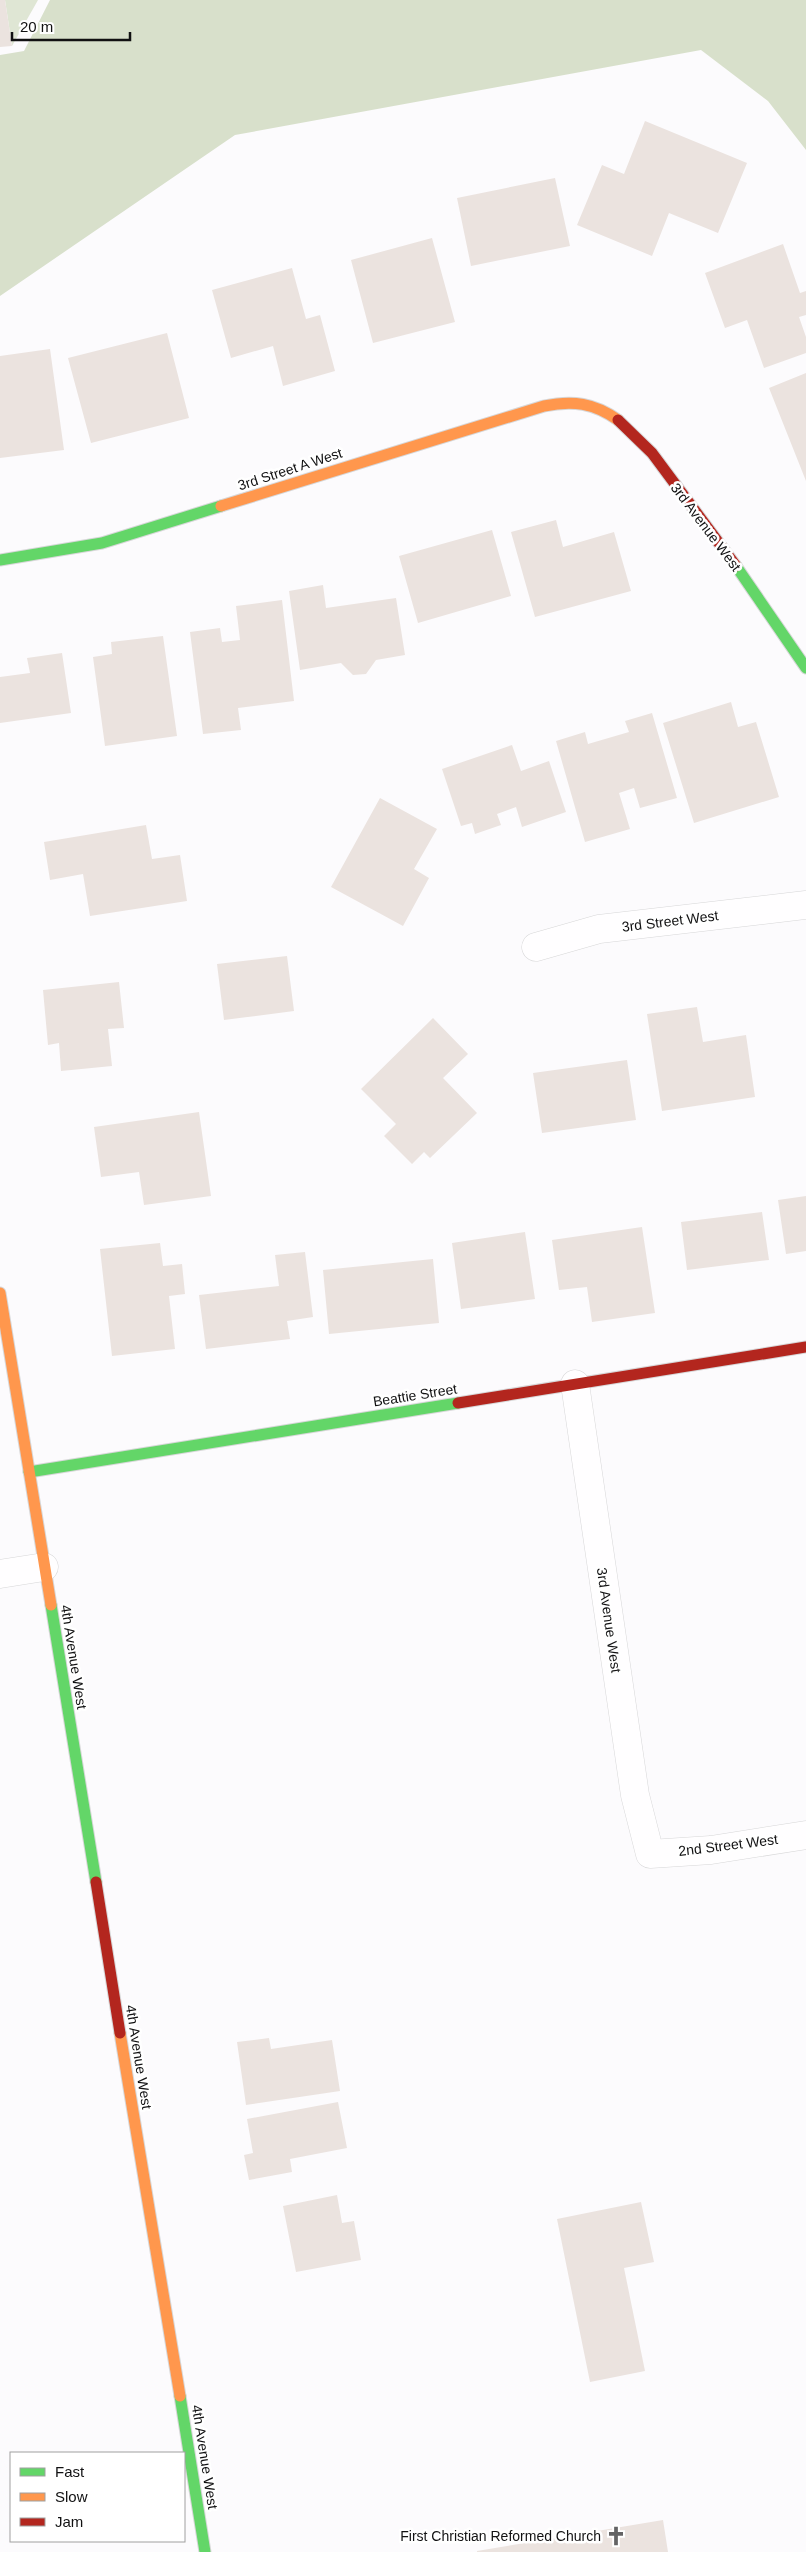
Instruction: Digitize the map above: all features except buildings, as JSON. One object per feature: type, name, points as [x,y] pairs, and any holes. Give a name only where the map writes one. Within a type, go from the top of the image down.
[{"type":"street","name":"3rd Street A West","points":[[0,560],[102,543],[517,413],[561,403],[588,403]]},
{"type":"street","name":"3rd Avenue West","points":[[588,403],[614,416],[651,454],[775,617],[806,668]]},
{"type":"street","name":"3rd Street West","points":[[536,947],[599,929],[806,905]]},
{"type":"street","points":[[0,1293],[29,1472]]},
{"type":"street","name":"Beattie Street","points":[[29,1472],[806,1347]]},
{"type":"street","name":"3rd Avenue West","points":[[575,1384],[635,1796],[650,1854]]},
{"type":"street","name":"4th Avenue West","points":[[29,1472],[205,2552]]},
{"type":"street","points":[[0,1574],[44,1567]]},
{"type":"street","name":"2nd Street West","points":[[650,1854],[710,1850],[806,1835]]},
{"type":"green space","points":[[5,0],[38,0],[12,46]]},
{"type":"green space","points":[[50,0],[806,0],[806,150],[768,101],[701,50],[235,135],[0,296],[0,55],[24,51]]},
{"type":"traffic: fast","points":[[0,560],[102,543],[221,506]]},
{"type":"traffic: fast","points":[[736,566],[806,668]]},
{"type":"traffic: fast","points":[[29,1472],[458,1403]]},
{"type":"traffic: fast","points":[[51,1605],[96,1882]]},
{"type":"traffic: fast","points":[[180,2396],[205,2552]]},
{"type":"traffic: slow","points":[[221,506],[544,406],[564,403],[583,404],[609,414],[618,420]]},
{"type":"traffic: slow","points":[[0,1293],[51,1605]]},
{"type":"traffic: slow","points":[[120,2033],[180,2396]]},
{"type":"traffic: jam","points":[[618,420],[652,453],[736,566]]},
{"type":"traffic: jam","points":[[458,1403],[806,1347]]},
{"type":"traffic: jam","points":[[96,1882],[120,2033]]},
{"type":"place","name":"First Christian Reformed Church","points":[[616,2536]]}]
